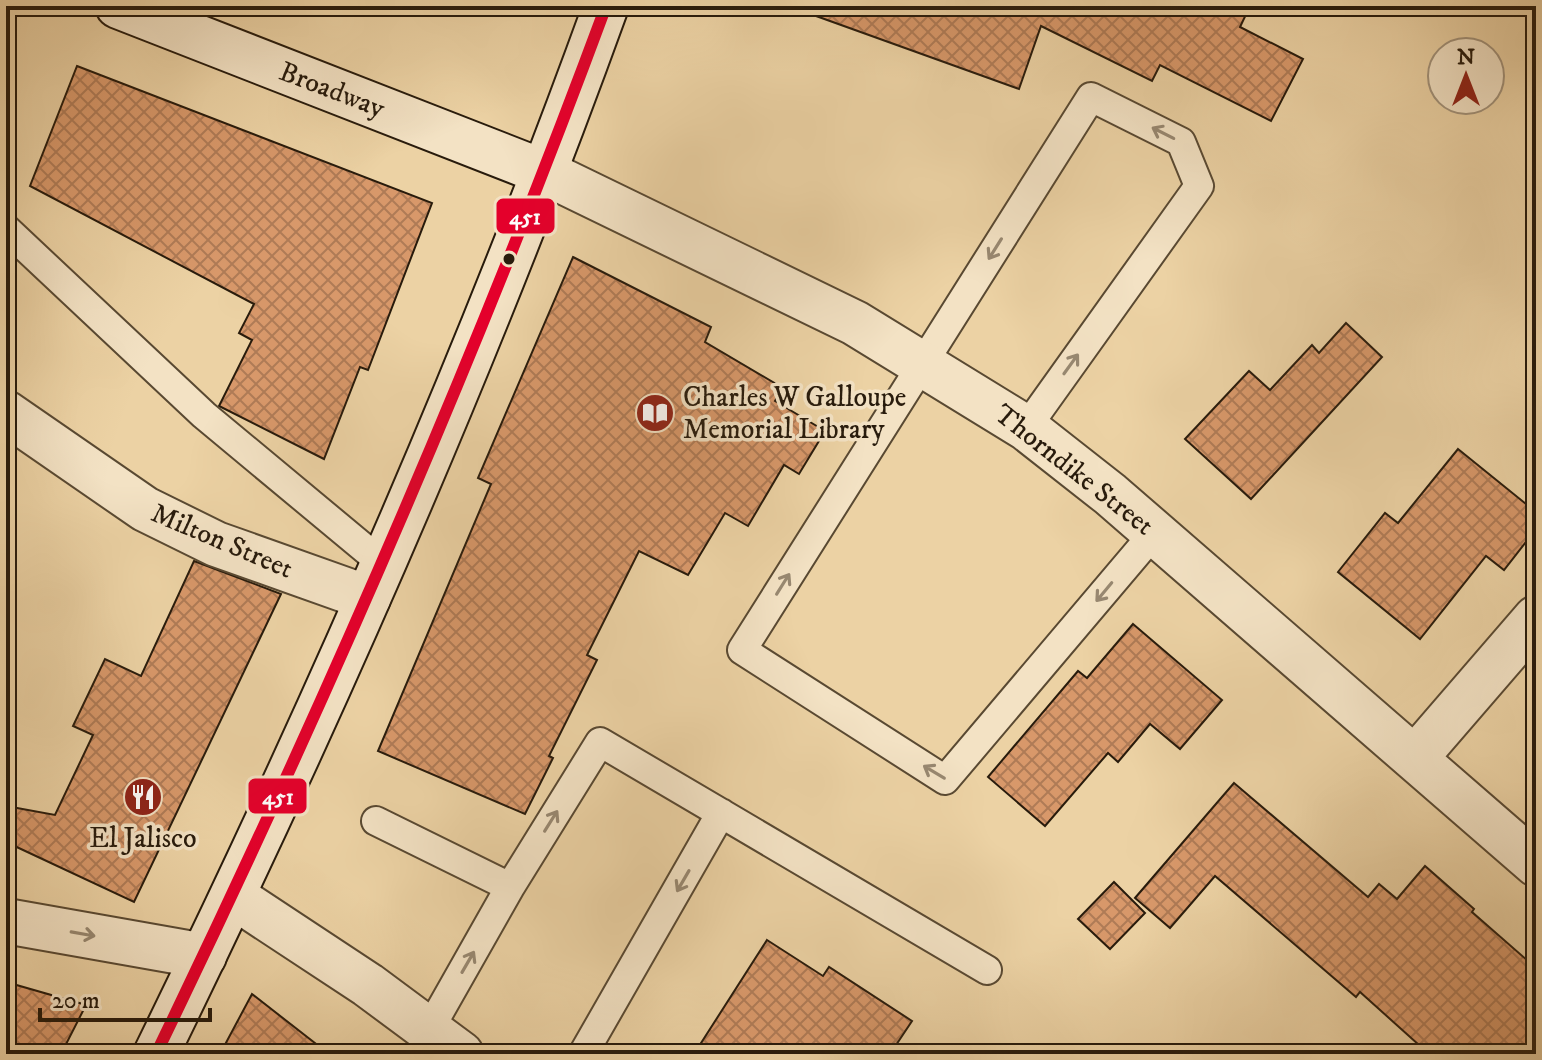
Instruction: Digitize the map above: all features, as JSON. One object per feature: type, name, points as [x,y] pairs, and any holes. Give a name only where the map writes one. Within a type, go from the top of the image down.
[{"type":"street","name":"Broadway","points":[[118,6],[546,173]]},
{"type":"street","points":[[156,1054],[233,896],[375,580],[546,173],[606,6]]},
{"type":"street","name":"Thorndike Street","points":[[546,173],[855,323],[1026,428],[1155,532],[1536,864]]},
{"type":"street","name":"Milton Street","points":[[6,413],[145,509],[216,544],[375,580]]},
{"type":"street","points":[[1416,757],[1536,618]]},
{"type":"street","points":[[233,896],[445,1042]]},
{"type":"street","points":[[6,921],[204,956]]},
{"type":"lane","points":[[1026,428],[1199,186],[1181,142],[1091,97],[742,650],[945,780],[1155,532]]},
{"type":"lane","points":[[6,229],[375,580]]},
{"type":"lane","points":[[445,1042],[510,887],[600,742],[987,970]]},
{"type":"lane","points":[[583,1054],[721,813]]},
{"type":"lane","points":[[376,821],[510,887]]},
{"type":"building","points":[[806,6],[1250,6],[1240,27],[1303,59],[1271,121],[1160,65],[1152,81],[1041,26],[1019,89],[805,12]]},
{"type":"building","points":[[77,66],[432,203],[368,370],[360,367],[324,459],[219,406],[252,340],[239,333],[254,304],[30,186]]},
{"type":"building","points":[[573,257],[711,327],[705,342],[783,388],[775,401],[825,431],[799,474],[784,465],[748,526],[725,513],[688,575],[639,551],[587,655],[597,660],[549,756],[553,758],[525,814],[378,751],[491,484],[478,478]]},
{"type":"building","points":[[1346,323],[1382,357],[1251,499],[1185,439],[1249,371],[1270,390],[1312,345],[1319,353]]},
{"type":"building","points":[[1458,449],[1536,512],[1536,529],[1504,570],[1486,556],[1420,639],[1338,572],[1385,513],[1398,523]]},
{"type":"building","points":[[194,561],[281,594],[134,902],[6,842],[6,806],[55,815],[93,735],[73,726],[105,659],[141,676]]},
{"type":"building","points":[[1133,624],[1222,700],[1180,749],[1150,724],[1118,762],[1108,753],[1045,826],[988,777],[1078,671],[1087,678]]},
{"type":"building","points":[[1234,783],[1368,897],[1379,884],[1397,899],[1425,866],[1474,909],[1472,912],[1536,968],[1536,1054],[1429,1054],[1360,992],[1356,997],[1215,876],[1170,928],[1135,898]]},
{"type":"building","points":[[1114,882],[1145,913],[1110,949],[1078,919]]},
{"type":"building","points":[[767,940],[823,976],[829,967],[912,1021],[890,1054],[694,1054]]},
{"type":"building","points":[[6,982],[86,1005],[61,1054],[6,1054]]},
{"type":"building","points":[[252,994],[329,1054],[220,1054]]},
{"type":"transit line","name":"451","points":[[156,1054],[278,796],[394,535],[503,272],[606,6]]},
{"type":"place","name":"Charles W Galloupe Memorial Library","points":[[655,413]]},
{"type":"place","name":"El Jalisco","points":[[143,797]]}]
